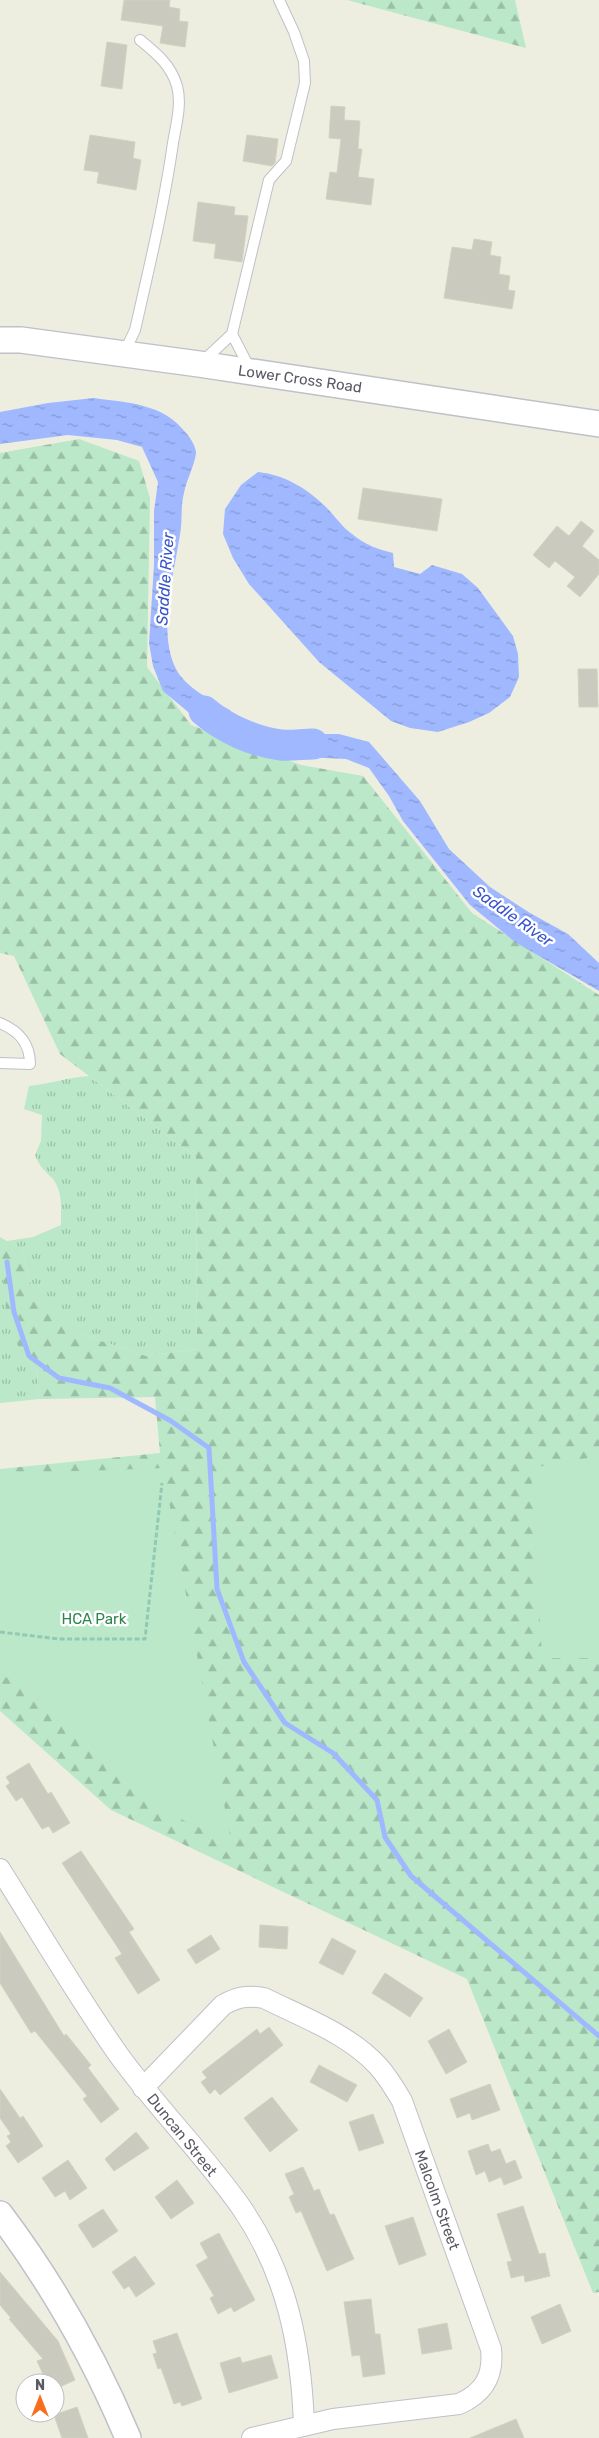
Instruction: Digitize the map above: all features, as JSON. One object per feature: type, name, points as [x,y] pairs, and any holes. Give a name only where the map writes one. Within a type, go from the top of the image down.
[{"type":"street","name":"Lower Cross Road","points":[[0,340],[21,340],[199,364],[599,424]]},
{"type":"street","name":"Duncan Street","points":[[0,1869],[117,2053],[143,2088],[180,2130],[241,2207],[263,2244],[290,2312],[299,2354],[304,2425]]},
{"type":"street","name":"Malcolm Street","points":[[143,2088],[222,2005],[235,1998],[250,1995],[264,1998],[342,2037],[360,2050],[378,2066],[402,2101],[491,2349],[493,2363],[489,2377],[482,2389],[472,2398],[459,2404],[304,2425],[252,2438]]},
{"type":"street","points":[[0,2214],[56,2298],[80,2339],[128,2438]]},
{"type":"lane","points":[[199,364],[232,334],[269,180],[286,161],[305,83],[304,61],[294,32],[279,0]]},
{"type":"lane","points":[[124,354],[135,330],[168,179],[179,105],[178,87],[171,72],[162,58],[140,40]]},
{"type":"lane","points":[[232,334],[252,372]]},
{"type":"lane","points":[[0,1023],[24,1039],[28,1046],[30,1064],[0,1063]]},
{"type":"path","points":[[0,1632],[59,1639],[145,1639],[162,1483]]},
{"type":"green space","points":[[347,0],[515,0],[526,48]]},
{"type":"green space","points":[[79,439],[139,461],[150,498],[147,667],[191,725],[301,765],[363,776],[472,913],[599,995],[599,2292],[593,2293],[467,1979],[111,1810],[0,1711],[0,1469],[160,1453],[155,1397],[39,1399],[37,1370],[21,1354],[7,1311],[1,1253],[9,1247],[22,1251],[30,1282],[46,1310],[83,1335],[146,1356],[197,1349],[196,1157],[60,1054],[14,956],[0,953],[0,453]]},
{"type":"green space","points":[[89,1076],[196,1157],[197,1349],[146,1356],[83,1335],[46,1311],[30,1282],[22,1251],[21,1354],[37,1370],[39,1399],[0,1403],[0,1237],[7,1241],[33,1237],[61,1225],[61,1200],[58,1188],[56,1183],[40,1165],[35,1155],[41,1141],[42,1115],[24,1109],[29,1086]]},
{"type":"green space","points":[[599,1456],[599,1658],[542,1658],[531,1468]]},
{"type":"green space","name":"HCA Park","points":[[163,1468],[231,1842],[161,1810],[28,1686],[0,1675],[0,1474]]},
{"type":"water","points":[[94,398],[132,403],[156,410],[177,423],[189,437],[195,448],[196,453],[183,497],[181,527],[167,618],[170,653],[180,676],[200,693],[230,710],[234,724],[244,737],[260,742],[275,742],[290,735],[339,734],[369,742],[420,801],[449,849],[490,887],[530,913],[568,934],[599,963],[599,991],[515,942],[470,905],[403,821],[389,796],[369,768],[346,759],[259,755],[224,742],[163,691],[153,666],[149,643],[154,565],[154,511],[158,482],[142,447],[117,440],[68,435],[0,444],[0,412],[48,403]]},
{"type":"water","points":[[258,472],[286,479],[310,494],[357,538],[372,546],[393,553],[394,567],[420,574],[432,565],[462,574],[478,588],[513,636],[518,654],[519,677],[510,697],[489,713],[438,732],[410,728],[391,721],[319,662],[249,584],[233,558],[223,534],[225,509],[241,485]]},
{"type":"building","points":[[124,0],[170,0],[169,7],[180,9],[179,21],[188,22],[185,47],[160,43],[163,26],[121,20]]},
{"type":"building","points":[[107,42],[127,45],[122,89],[101,86]]},
{"type":"building","points":[[331,106],[345,107],[344,120],[360,121],[358,149],[362,149],[358,177],[374,179],[371,205],[326,199],[330,172],[337,173],[341,139],[329,138]]},
{"type":"building","points":[[90,135],[135,142],[133,158],[141,160],[136,190],[97,183],[99,172],[84,170]]},
{"type":"building","points":[[247,135],[278,139],[275,163],[272,166],[243,161]]},
{"type":"building","points":[[198,202],[235,207],[234,215],[248,216],[242,262],[214,258],[216,244],[193,241]]},
{"type":"building","points":[[474,239],[492,242],[490,255],[501,257],[499,274],[510,276],[508,290],[515,291],[512,309],[444,298],[452,247],[472,250]]},
{"type":"building","points":[[363,488],[442,499],[437,531],[358,519]]},
{"type":"building","points":[[581,521],[594,531],[582,546],[599,560],[599,574],[580,597],[567,586],[575,577],[555,561],[549,568],[533,555],[557,526],[569,536]]},
{"type":"building","points":[[578,669],[597,669],[598,707],[579,707]]},
{"type":"building","points":[[29,1763],[48,1794],[51,1792],[70,1823],[53,1833],[49,1826],[42,1829],[22,1797],[16,1801],[6,1786],[10,1783],[6,1777]]},
{"type":"building","points":[[81,1851],[134,1929],[129,1932],[160,1980],[138,1994],[115,1958],[122,1954],[62,1863]]},
{"type":"building","points":[[260,1925],[288,1927],[287,1949],[259,1947]]},
{"type":"building","points":[[0,1932],[64,2036],[66,2034],[91,2065],[88,2068],[119,2109],[101,2123],[83,2099],[87,2096],[35,2031],[31,2033],[0,1983]]},
{"type":"building","points":[[211,1935],[220,1949],[196,1964],[187,1950]]},
{"type":"building","points":[[332,1938],[356,1951],[343,1975],[319,1963]]},
{"type":"building","points":[[385,1973],[423,1998],[410,2017],[372,1993]]},
{"type":"building","points":[[269,2027],[283,2045],[220,2095],[215,2089],[210,2094],[201,2082],[207,2078],[202,2072],[257,2029],[260,2034]]},
{"type":"building","points":[[449,2029],[467,2062],[446,2074],[428,2041]]},
{"type":"building","points":[[319,2065],[357,2085],[347,2102],[310,2082]]},
{"type":"building","points":[[490,2084],[500,2110],[472,2120],[470,2113],[457,2118],[450,2099]]},
{"type":"building","points":[[0,2089],[20,2118],[23,2116],[43,2146],[18,2163],[6,2146],[11,2142],[7,2136],[11,2134],[0,2118]]},
{"type":"building","points":[[272,2097],[298,2130],[270,2152],[244,2118]]},
{"type":"building","points":[[373,2114],[384,2143],[359,2151],[349,2122]]},
{"type":"building","points":[[136,2132],[149,2148],[114,2171],[105,2159]]},
{"type":"building","points":[[488,2144],[491,2152],[500,2149],[506,2164],[515,2160],[522,2178],[504,2185],[501,2177],[489,2182],[485,2171],[476,2175],[468,2151]]},
{"type":"building","points":[[68,2160],[87,2188],[70,2200],[65,2191],[55,2197],[42,2178]]},
{"type":"building","points":[[303,2167],[314,2191],[319,2189],[330,2215],[334,2214],[354,2259],[327,2271],[301,2211],[296,2213],[289,2197],[294,2194],[285,2174]]},
{"type":"building","points":[[177,2180],[194,2203],[171,2219],[155,2197]]},
{"type":"building","points":[[523,2206],[539,2254],[545,2253],[550,2276],[525,2282],[524,2275],[511,2278],[507,2262],[512,2261],[497,2214]]},
{"type":"building","points":[[103,2209],[118,2231],[93,2248],[78,2225]]},
{"type":"building","points":[[413,2217],[426,2255],[399,2265],[385,2226]]},
{"type":"building","points":[[219,2233],[255,2300],[234,2312],[231,2307],[218,2314],[210,2298],[214,2296],[196,2265],[208,2258],[200,2243]]},
{"type":"building","points":[[135,2256],[155,2284],[136,2297],[129,2286],[124,2289],[112,2272]]},
{"type":"building","points":[[0,2272],[58,2341],[75,2380],[65,2384],[65,2373],[42,2373],[37,2361],[43,2359],[9,2319],[11,2318],[0,2305]]},
{"type":"building","points":[[371,2299],[375,2334],[380,2334],[385,2374],[363,2377],[360,2355],[352,2356],[344,2302]]},
{"type":"building","points":[[560,2304],[571,2331],[542,2344],[531,2317]]},
{"type":"building","points":[[447,2323],[452,2349],[422,2354],[418,2329]]},
{"type":"building","points":[[177,2333],[202,2399],[182,2406],[180,2402],[174,2404],[161,2368],[158,2369],[153,2354],[157,2353],[153,2341]]},
{"type":"building","points":[[271,2355],[278,2378],[229,2393],[220,2363],[240,2357],[242,2363]]},
{"type":"building","points":[[77,2407],[88,2438],[62,2438],[57,2423],[65,2423],[65,2411]]},
{"type":"building","points":[[516,2419],[524,2438],[470,2438]]},
{"type":"waterway","name":"Saddle River","points":[[204,711],[230,728],[260,741],[285,745],[313,744]]},
{"type":"waterway","points":[[7,1262],[14,1312],[29,1356],[59,1378],[110,1388],[171,1421],[209,1448],[217,1589],[244,1662],[285,1723],[333,1753],[377,1800],[385,1837],[411,1876],[599,2036]]}]
